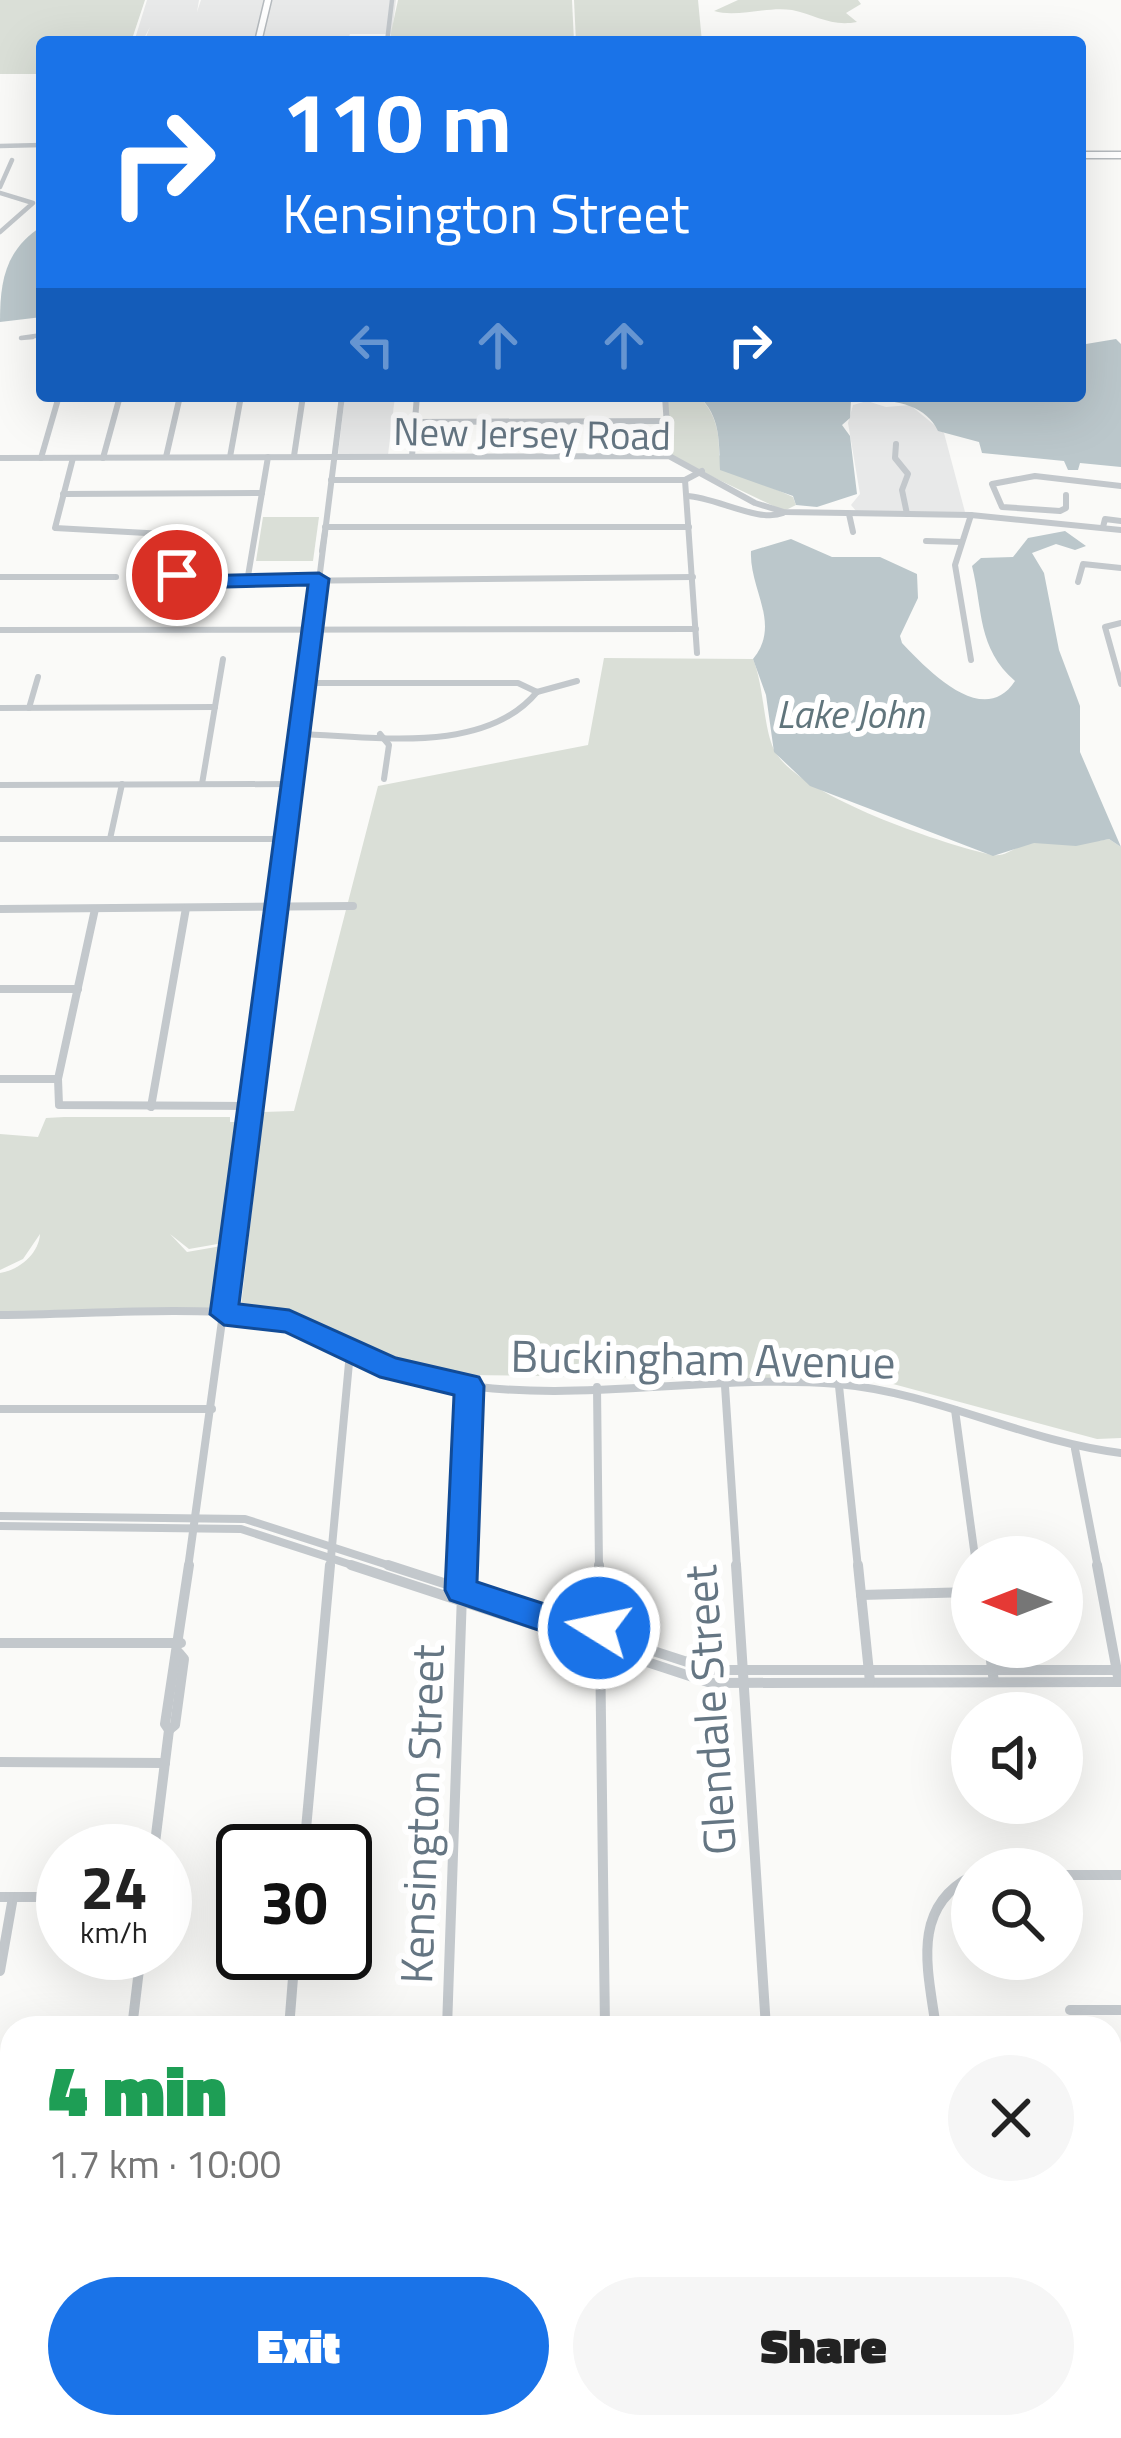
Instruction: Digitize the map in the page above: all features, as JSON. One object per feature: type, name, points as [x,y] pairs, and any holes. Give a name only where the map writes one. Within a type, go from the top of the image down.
[{"type":"main road","points":[[259,36],[268,0]]},
{"type":"main road","points":[[1086,157],[1121,157]]},
{"type":"street","points":[[387,36],[392,0]]},
{"type":"street","points":[[0,146],[36,146]]},
{"type":"street","points":[[0,232],[33,203],[0,190],[12,160]]},
{"type":"street","points":[[41,458],[57,402]]},
{"type":"street","points":[[103,458],[118,402]]},
{"type":"street","points":[[166,457],[179,402]]},
{"type":"street","points":[[230,457],[240,402]]},
{"type":"street","points":[[293,456],[302,402]]},
{"type":"street","points":[[157,1824],[184,1659],[180,1648],[341,402]]},
{"type":"street","points":[[412,456],[417,402]]},
{"type":"street","points":[[665,402],[669,456]]},
{"type":"street","points":[[415,422],[666,422]]},
{"type":"street","points":[[896,444],[895,458],[908,475],[902,490],[907,514]]},
{"type":"street","name":"New Jersey Road","points":[[0,459],[669,456],[755,503],[784,512],[971,515],[1103,527],[1105,519],[1121,526]]},
{"type":"street","points":[[247,582],[268,457]]},
{"type":"street","points":[[73,458],[57,530],[178,533],[184,537],[178,578],[247,582],[693,577]]},
{"type":"street","points":[[331,480],[686,480],[702,471]]},
{"type":"street","points":[[1066,495],[1064,510],[997,504],[995,480],[1076,479],[1121,486]]},
{"type":"street","points":[[686,480],[698,652]]},
{"type":"street","points":[[62,494],[262,493]]},
{"type":"street","points":[[687,496],[712,496],[772,517],[784,512]]},
{"type":"street","points":[[1027,508],[1027,519]]},
{"type":"street","points":[[850,514],[853,532]]},
{"type":"street","points":[[971,515],[955,565],[971,660]]},
{"type":"street","points":[[325,529],[689,526]]},
{"type":"street","points":[[926,541],[961,542]]},
{"type":"street","points":[[1078,582],[1083,564],[1121,568]]},
{"type":"street","points":[[0,577],[116,577]]},
{"type":"street","points":[[1121,623],[1105,626],[1121,684]]},
{"type":"street","points":[[0,630],[696,629]]},
{"type":"street","points":[[202,784],[223,659]]},
{"type":"street","points":[[29,708],[38,676]]},
{"type":"street","points":[[305,683],[518,682],[536,692],[577,681]]},
{"type":"street","points":[[299,734],[479,731],[529,704],[536,692]]},
{"type":"street","points":[[0,708],[215,707]]},
{"type":"street","points":[[380,734],[389,748],[384,779]]},
{"type":"street","points":[[110,839],[122,784]]},
{"type":"street","points":[[0,785],[292,784]]},
{"type":"street","points":[[0,839],[286,839]]},
{"type":"street","points":[[0,909],[353,905]]},
{"type":"street","points":[[152,1107],[186,908]]},
{"type":"street","points":[[95,909],[58,1078],[55,1097],[62,1106],[251,1106]]},
{"type":"street","points":[[0,989],[78,989]]},
{"type":"street","points":[[0,1079],[58,1078]]},
{"type":"street","name":"Buckingham Avenue","points":[[0,1315],[224,1314],[289,1321],[350,1352],[424,1378],[469,1386],[887,1389],[1075,1449],[1121,1453]]},
{"type":"street","points":[[306,1824],[350,1352]]},
{"type":"street","name":"Kensington Street","points":[[447,2016],[469,1386]]},
{"type":"street","name":"Glendale Street","points":[[725,1386],[765,2016]]},
{"type":"street","points":[[839,1386],[870,1682]]},
{"type":"street","points":[[597,1387],[605,2016]]},
{"type":"street","points":[[955,1408],[972,1536]]},
{"type":"street","points":[[0,1409],[212,1409]]},
{"type":"street","points":[[1075,1449],[1119,1676]]},
{"type":"street","points":[[0,1516],[199,1521],[241,1529],[689,1665],[742,1670],[992,1669],[1119,1676]]},
{"type":"street","points":[[0,1526],[199,1521]]},
{"type":"street","points":[[861,1595],[951,1593]]},
{"type":"street","points":[[461,1596],[685,1678],[745,1684],[1119,1676]]},
{"type":"street","points":[[0,1643],[180,1648]]},
{"type":"street","points":[[992,1669],[994,1682]]},
{"type":"street","points":[[0,1762],[165,1763]]},
{"type":"street","points":[[1083,1875],[1121,1875]]},
{"type":"street","points":[[935,2016],[926,1925],[940,1895],[951,1888]]},
{"type":"street","points":[[0,1897],[36,1897]]},
{"type":"street","points":[[0,1971],[13,1897]]},
{"type":"street","points":[[134,2016],[138,1980]]},
{"type":"street","points":[[290,2016],[293,1980]]},
{"type":"street","points":[[1070,2010],[1121,2010]]},
{"type":"shaded area","points":[[0,0],[145,0],[133,36],[36,36],[36,74],[0,74]]},
{"type":"shaded area","points":[[147,0],[199,0],[197,12],[201,0],[396,0],[392,34],[146,36],[150,27],[145,36],[136,36]]},
{"type":"shaded area","points":[[398,0],[572,0],[574,36],[390,36]]},
{"type":"shaded area","points":[[574,0],[698,0],[701,36],[576,36]]},
{"type":"shaded area","points":[[738,0],[858,0],[861,4],[846,13],[857,22],[848,23],[792,10],[714,11]]},
{"type":"shaded area","points":[[344,402],[394,402],[388,455],[338,455]]},
{"type":"shaded area","points":[[665,402],[704,402],[715,423],[719,455],[727,464],[793,497],[796,505],[784,511],[669,456]]},
{"type":"shaded area","points":[[853,405],[910,405],[944,433],[965,512],[857,512],[851,505],[860,494],[848,423]]},
{"type":"shaded area","points":[[263,517],[319,517],[313,561],[256,561]]},
{"type":"shaded area","points":[[604,658],[753,659],[769,737],[778,756],[817,788],[910,830],[993,855],[1047,842],[1109,839],[1121,847],[1121,1438],[1097,1439],[882,1381],[468,1375],[404,1362],[241,1306],[263,1112],[294,1111],[378,786],[588,745]]},
{"type":"shaded area","points":[[230,1117],[230,1122],[245,1122],[225,1232],[229,1242],[189,1249],[170,1234],[187,1252],[233,1244],[224,1314],[0,1315],[0,1273],[27,1260],[40,1234],[23,1259],[0,1270],[0,1134],[38,1137],[46,1118]]},
{"type":"water","points":[[36,230],[36,318],[0,322],[7,268]]},
{"type":"water","points":[[1116,339],[1121,344],[1121,467],[1080,463],[1078,470],[1068,470],[1064,461],[982,453],[979,442],[938,431],[923,413],[892,402],[1086,402],[1086,344]]},
{"type":"water","points":[[851,402],[850,418],[842,425],[850,436],[857,494],[817,507],[796,505],[793,496],[720,470],[715,421],[706,404]]},
{"type":"water","name":"Lake John","points":[[1065,531],[1086,546],[1075,550],[1056,544],[1032,553],[1044,573],[1059,650],[1080,706],[1080,752],[1121,847],[1109,839],[1076,846],[1034,843],[993,856],[810,786],[774,752],[766,695],[753,659],[765,633],[765,619],[751,551],[791,539],[832,557],[880,557],[917,574],[918,598],[900,636],[902,643],[956,690],[987,699],[1002,694],[1015,681],[988,642],[972,566],[981,558],[1013,557],[1028,538]]},
{"type":"route","points":[[177,575],[186,582],[319,579],[224,1314],[289,1321],[391,1368],[469,1386],[461,1590],[600,1636],[599,1628]]}]
